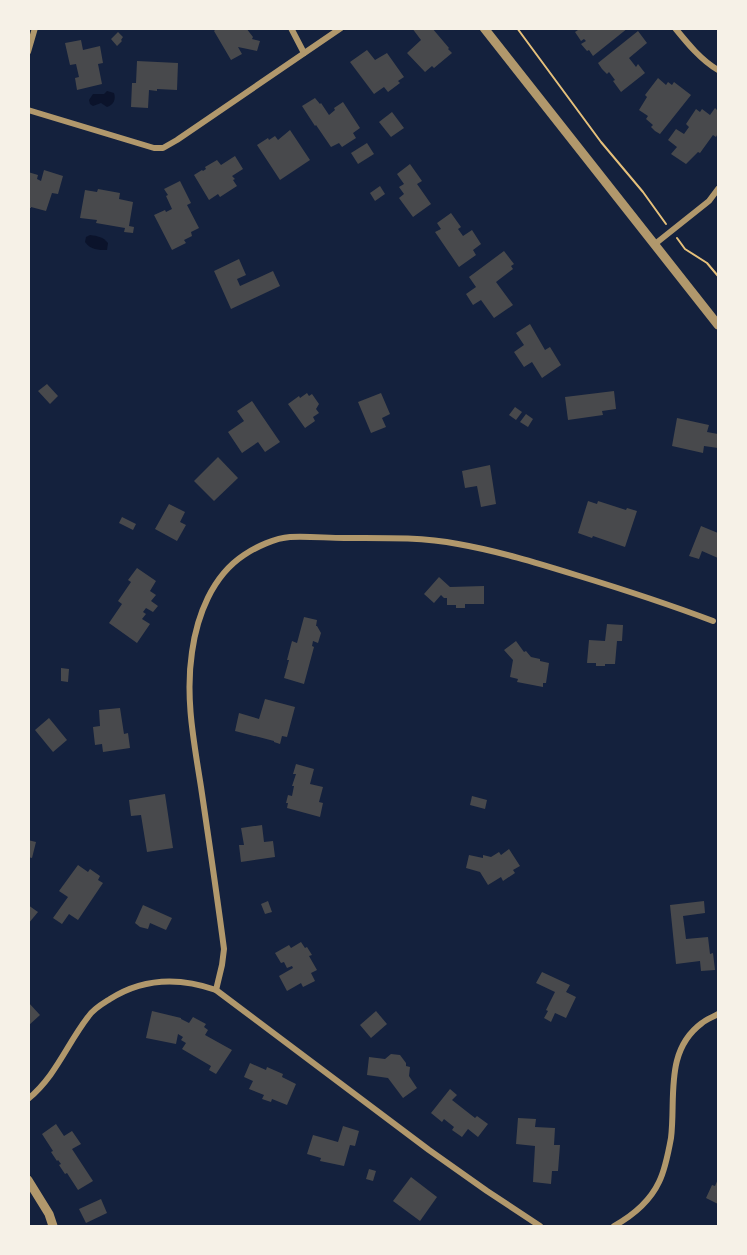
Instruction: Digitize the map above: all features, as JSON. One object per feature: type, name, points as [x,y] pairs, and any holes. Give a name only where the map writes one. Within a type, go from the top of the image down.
[{"type":"street","points":[[28,52],[35,28]]},
{"type":"street","points":[[291,28],[304,53]]},
{"type":"street","points":[[28,110],[154,148],[163,148],[341,28]]},
{"type":"street","points":[[484,28],[718,325]]},
{"type":"street","points":[[675,28],[702,59],[718,70]]},
{"type":"street","points":[[655,244],[709,201],[718,189]]},
{"type":"street","points":[[216,990],[224,949],[191,722],[189,678],[198,622],[206,600],[227,569],[243,555],[288,537],[408,538],[456,543],[505,554],[581,576],[713,621]]},
{"type":"street","points":[[28,1099],[54,1072],[90,1013],[116,995],[154,981],[188,982],[216,990],[477,1185],[540,1227]]},
{"type":"street","points":[[614,1227],[644,1204],[659,1183],[670,1138],[676,1058],[688,1037],[702,1023],[718,1014]]},
{"type":"street","points":[[28,1180],[49,1214],[53,1227]]},
{"type":"path","points":[[517,28],[671,232],[685,249],[707,263],[718,276]]},
{"type":"water","points":[[107,91],[114,93],[115,100],[111,105],[107,107],[101,103],[93,106],[90,104],[89,100],[93,94],[104,94]]},
{"type":"water","points":[[90,235],[106,241],[107,250],[95,249],[87,245],[86,237]]},
{"type":"building","points":[[215,28],[246,28],[253,37],[252,39],[260,41],[257,51],[238,47],[242,54],[231,60],[214,31]]},
{"type":"building","points":[[412,28],[432,28],[452,53],[434,68],[432,66],[425,72],[407,53],[421,40]]},
{"type":"building","points":[[577,28],[628,28],[593,56],[581,44],[586,41],[584,39],[581,41],[575,32]]},
{"type":"building","points":[[638,31],[647,43],[629,58],[645,73],[621,92],[609,72],[607,74],[598,63]]},
{"type":"building","points":[[118,32],[123,37],[117,46],[111,39]]},
{"type":"building","points":[[81,40],[83,50],[100,46],[103,63],[98,64],[102,84],[77,90],[75,78],[79,77],[76,64],[70,65],[65,43]]},
{"type":"building","points":[[367,50],[375,60],[387,53],[404,77],[388,92],[384,87],[374,94],[350,62]]},
{"type":"building","points":[[137,61],[178,63],[177,90],[149,90],[148,108],[131,107],[132,83],[136,83]]},
{"type":"building","points":[[658,78],[666,85],[668,82],[672,85],[674,82],[691,95],[660,134],[651,127],[653,125],[646,119],[648,116],[639,110],[647,97],[645,95]]},
{"type":"building","points":[[315,98],[329,115],[343,102],[360,128],[353,133],[356,138],[342,147],[339,143],[331,147],[302,106]]},
{"type":"building","points":[[715,108],[718,111],[716,137],[713,135],[700,153],[698,152],[686,164],[671,154],[677,147],[668,140],[676,129],[684,134],[689,127],[686,124],[696,109],[700,112],[702,109],[710,115]]},
{"type":"building","points":[[392,112],[404,128],[391,137],[379,122]]},
{"type":"building","points":[[290,130],[310,160],[280,180],[257,145],[275,136],[278,140]]},
{"type":"building","points":[[367,143],[374,154],[358,164],[351,153]]},
{"type":"building","points":[[235,156],[243,169],[232,176],[237,186],[220,197],[218,194],[209,200],[194,175],[217,160],[221,165]]},
{"type":"building","points":[[410,164],[422,181],[417,184],[431,204],[413,217],[399,198],[404,194],[399,187],[404,184],[397,174]]},
{"type":"building","points":[[44,170],[63,176],[58,194],[52,193],[46,211],[28,208],[28,172],[38,175],[37,179],[41,181]]},
{"type":"building","points":[[180,181],[191,203],[187,205],[199,228],[191,232],[192,236],[184,240],[186,243],[172,250],[154,215],[172,209],[164,189]]},
{"type":"building","points":[[380,186],[385,194],[375,201],[370,193]]},
{"type":"building","points":[[98,189],[120,193],[119,199],[133,202],[129,226],[134,227],[133,233],[124,232],[125,228],[96,223],[97,220],[80,218],[85,190],[97,192]]},
{"type":"building","points":[[451,213],[461,227],[458,229],[463,236],[472,230],[481,244],[473,250],[476,255],[459,267],[435,232],[441,229],[437,223]]},
{"type":"building","points":[[504,251],[514,264],[511,266],[513,269],[496,282],[513,305],[494,318],[481,300],[473,305],[466,294],[476,287],[469,277]]},
{"type":"building","points":[[239,259],[246,275],[237,279],[240,286],[273,271],[280,286],[231,309],[214,271]]},
{"type":"building","points":[[530,324],[545,350],[550,347],[561,365],[542,378],[532,362],[524,367],[514,352],[524,345],[516,333]]},
{"type":"building","points":[[47,384],[58,396],[50,404],[38,391]]},
{"type":"building","points":[[614,391],[616,409],[602,411],[603,415],[568,420],[565,397]]},
{"type":"building","points":[[307,393],[309,396],[312,394],[319,404],[316,409],[319,413],[313,417],[315,421],[305,428],[288,404]]},
{"type":"building","points":[[381,393],[390,414],[382,418],[386,427],[371,433],[358,402]]},
{"type":"building","points":[[252,401],[280,442],[265,452],[258,442],[242,453],[228,432],[244,421],[237,411]]},
{"type":"building","points":[[515,407],[522,412],[516,420],[509,415]]},
{"type":"building","points":[[526,414],[533,419],[528,427],[520,422]]},
{"type":"building","points":[[677,418],[709,425],[707,432],[718,434],[718,448],[704,446],[703,453],[672,446]]},
{"type":"building","points":[[218,457],[238,478],[214,501],[194,481]]},
{"type":"building","points":[[490,465],[496,504],[481,507],[477,486],[465,488],[462,471]]},
{"type":"building","points":[[588,501],[597,504],[598,501],[637,511],[625,547],[578,533]]},
{"type":"building","points":[[169,504],[185,512],[180,522],[186,525],[177,541],[155,529]]},
{"type":"building","points":[[122,517],[136,524],[133,530],[119,523]]},
{"type":"building","points":[[701,526],[718,533],[718,558],[702,551],[699,559],[689,556]]},
{"type":"building","points":[[137,568],[156,581],[150,591],[156,595],[151,601],[158,606],[153,612],[146,608],[143,612],[146,614],[142,619],[150,624],[137,643],[109,623],[122,604],[118,601],[131,582],[128,580]]},
{"type":"building","points":[[439,577],[450,587],[484,586],[484,604],[465,604],[465,608],[456,608],[456,605],[447,605],[447,598],[441,595],[434,603],[424,594]]},
{"type":"building","points":[[304,617],[317,620],[316,626],[321,633],[318,643],[313,641],[312,646],[314,647],[304,684],[284,678],[292,641],[297,643]]},
{"type":"building","points":[[607,624],[623,625],[622,641],[617,641],[615,664],[596,666],[596,663],[587,663],[589,640],[605,641]]},
{"type":"building","points":[[516,641],[531,657],[549,663],[546,683],[543,683],[543,687],[517,682],[518,679],[510,677],[513,660],[504,650]]},
{"type":"building","points":[[61,668],[69,669],[68,682],[61,681]]},
{"type":"building","points":[[265,699],[295,707],[287,737],[282,736],[280,744],[235,731],[239,713],[259,719]]},
{"type":"building","points":[[120,708],[124,734],[128,733],[130,748],[103,752],[102,744],[95,745],[93,727],[100,726],[99,710]]},
{"type":"building","points":[[49,718],[67,740],[53,752],[35,730]]},
{"type":"building","points":[[296,764],[314,769],[310,784],[323,787],[319,802],[323,803],[320,817],[287,808],[288,795],[292,796]]},
{"type":"building","points":[[165,794],[173,848],[147,852],[141,815],[131,816],[129,800]]},
{"type":"building","points":[[472,796],[487,800],[485,809],[470,805]]},
{"type":"building","points":[[262,825],[264,842],[273,841],[275,857],[241,862],[239,845],[244,845],[241,828]]},
{"type":"building","points":[[28,840],[36,842],[32,858],[28,857]]},
{"type":"building","points":[[509,849],[520,866],[513,870],[515,873],[503,881],[501,877],[488,885],[480,872],[466,868],[469,855],[491,857],[499,852],[501,855]]},
{"type":"building","points":[[78,865],[100,876],[98,880],[103,883],[78,920],[69,914],[62,924],[53,918],[68,897],[59,891]]},
{"type":"building","points":[[268,901],[272,912],[265,914],[261,904]]},
{"type":"building","points":[[704,901],[705,913],[683,916],[686,939],[708,937],[715,970],[701,971],[700,961],[676,964],[670,905]]},
{"type":"building","points":[[28,905],[38,912],[28,924]]},
{"type":"building","points":[[143,905],[172,918],[166,930],[150,923],[148,929],[135,923]]},
{"type":"building","points":[[301,942],[312,955],[309,956],[317,970],[311,973],[315,981],[303,987],[301,983],[287,991],[279,976],[293,968],[292,966],[287,968],[284,962],[281,963],[275,953],[289,945],[291,948]]},
{"type":"building","points":[[542,972],[570,985],[566,992],[576,997],[566,1018],[555,1013],[551,1022],[544,1018],[555,992],[536,983]]},
{"type":"building","points":[[28,1002],[40,1015],[28,1026]]},
{"type":"building","points":[[152,1011],[181,1018],[189,1023],[193,1017],[206,1024],[204,1027],[208,1030],[205,1035],[232,1050],[216,1074],[209,1070],[211,1066],[182,1049],[186,1043],[178,1034],[176,1044],[146,1038]]},
{"type":"building","points":[[376,1011],[387,1024],[371,1038],[360,1025]]},
{"type":"building","points":[[391,1054],[400,1055],[406,1066],[410,1067],[409,1076],[417,1088],[403,1098],[388,1078],[367,1075],[369,1057],[385,1059]]},
{"type":"building","points":[[250,1063],[283,1074],[282,1077],[296,1084],[287,1105],[272,1099],[271,1102],[262,1099],[264,1095],[249,1089],[253,1081],[244,1077]]},
{"type":"building","points":[[450,1089],[457,1095],[452,1100],[475,1118],[477,1116],[488,1124],[478,1137],[468,1129],[462,1137],[452,1130],[454,1127],[444,1119],[442,1122],[431,1113]]},
{"type":"building","points":[[518,1118],[536,1119],[535,1127],[555,1128],[554,1145],[560,1145],[558,1171],[552,1171],[551,1184],[533,1182],[535,1146],[516,1144]]},
{"type":"building","points":[[56,1124],[64,1136],[72,1131],[81,1144],[72,1149],[93,1181],[78,1190],[59,1165],[61,1164],[51,1152],[53,1151],[42,1134]]},
{"type":"building","points":[[343,1126],[359,1131],[355,1146],[350,1145],[344,1166],[320,1161],[321,1158],[307,1154],[313,1135],[338,1142]]},
{"type":"building","points":[[369,1169],[376,1171],[373,1181],[366,1179]]},
{"type":"building","points":[[411,1177],[437,1197],[420,1221],[393,1201]]},
{"type":"building","points":[[718,1179],[718,1204],[706,1198],[712,1185],[715,1186]]},
{"type":"building","points":[[101,1199],[107,1213],[86,1223],[79,1209]]}]
